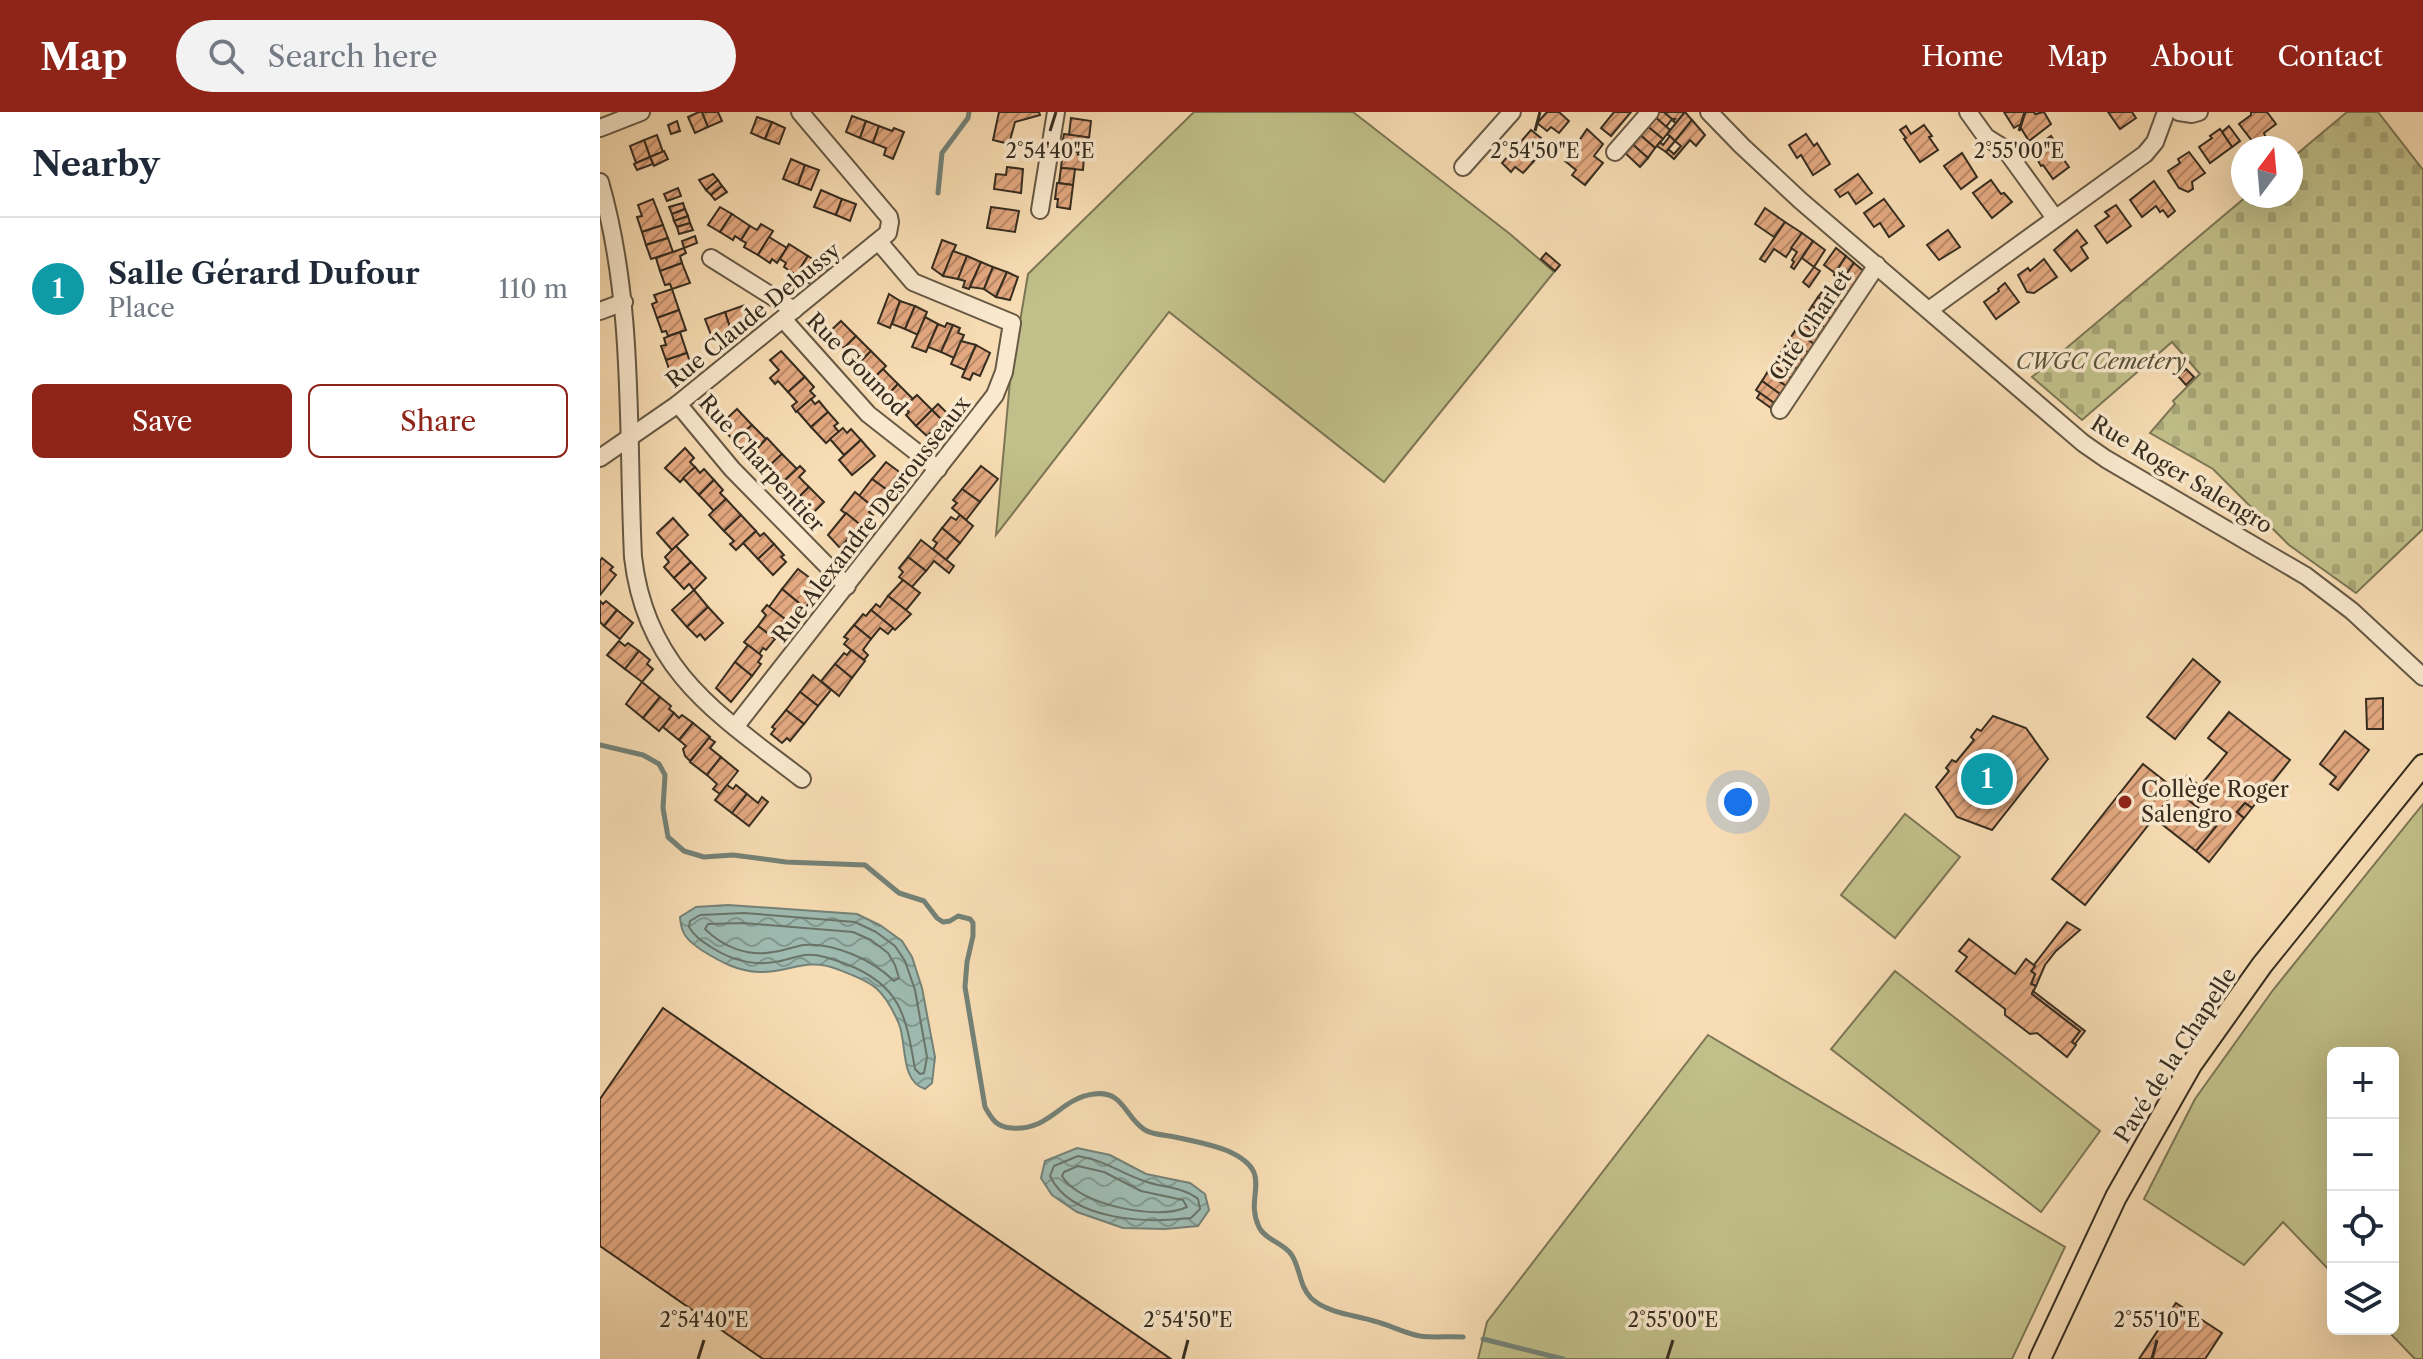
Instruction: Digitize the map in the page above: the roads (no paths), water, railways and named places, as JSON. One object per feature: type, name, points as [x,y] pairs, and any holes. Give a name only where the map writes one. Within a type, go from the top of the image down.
[{"type":"main road","name":"Pavé de la Chapelle","points":[[2040,1359],[2116,1197],[2191,1065],[2262,965],[2423,765]]},
{"type":"street","points":[[600,128],[641,112]]},
{"type":"street","name":"Rue Claude Debussy","points":[[600,458],[678,404],[879,242],[890,228],[889,217],[800,112]]},
{"type":"street","points":[[1040,210],[1056,112]]},
{"type":"street","points":[[1463,167],[1512,112]]},
{"type":"street","points":[[1615,152],[1650,112]]},
{"type":"street","name":"Rue Roger Salengro","points":[[1709,112],[1778,180],[2083,443],[2306,576],[2352,611],[2423,677]]},
{"type":"street","points":[[1968,112],[1986,137],[2005,149],[2055,218]]},
{"type":"street","points":[[1929,310],[2151,148],[2166,112]]},
{"type":"street","points":[[2179,112],[2199,112]]},
{"type":"street","points":[[600,182],[611,222],[624,302],[633,557],[647,618],[659,645],[709,706],[802,779]]},
{"type":"street","name":"Rue Alexandre Desrousseaux","points":[[735,727],[938,469],[999,388],[1004,372],[1012,323],[913,282],[879,242]]},
{"type":"street","name":"Rue Gounod","points":[[711,258],[788,315],[868,414],[938,469]]},
{"type":"street","name":"Cité Charlet","points":[[1780,410],[1877,265]]},
{"type":"street","points":[[600,311],[624,302]]},
{"type":"street","name":"Rue Charpentier","points":[[678,404],[732,469],[847,586]]},
{"type":"water","points":[[728,905],[857,914],[880,925],[902,941],[912,957],[922,988],[935,1057],[932,1083],[925,1089],[912,1078],[897,1019],[883,996],[867,982],[837,969],[816,965],[770,972],[744,970],[710,955],[686,937],[680,917],[696,907]]},
{"type":"water","points":[[1077,1148],[1110,1155],[1146,1174],[1190,1183],[1205,1194],[1209,1210],[1198,1226],[1165,1229],[1123,1228],[1077,1212],[1052,1195],[1041,1178],[1045,1161]]},
{"type":"waterway","points":[[938,193],[942,153],[968,118],[969,112]]},
{"type":"waterway","points":[[600,745],[643,755],[659,764],[665,775],[663,808],[668,837],[684,851],[704,857],[733,855],[786,862],[865,865],[899,893],[924,901],[943,922],[958,916],[970,919],[973,936],[965,987],[985,1107],[998,1124],[1025,1128],[1046,1120],[1082,1097],[1094,1094],[1112,1096],[1148,1132],[1202,1143],[1243,1159],[1255,1176],[1254,1204],[1259,1227],[1291,1254],[1304,1288],[1317,1303],[1414,1335],[1463,1337]]},
{"type":"waterway","points":[[1483,1339],[1563,1359]]},
{"type":"place","name":"Salle Gérard Dufour","points":[[1987,779]]},
{"type":"place","name":"Collège Roger Salengro","points":[[2125,802]]},
{"type":"park label","name":"CWGC Cemetery","points":[[2101,361]]}]
